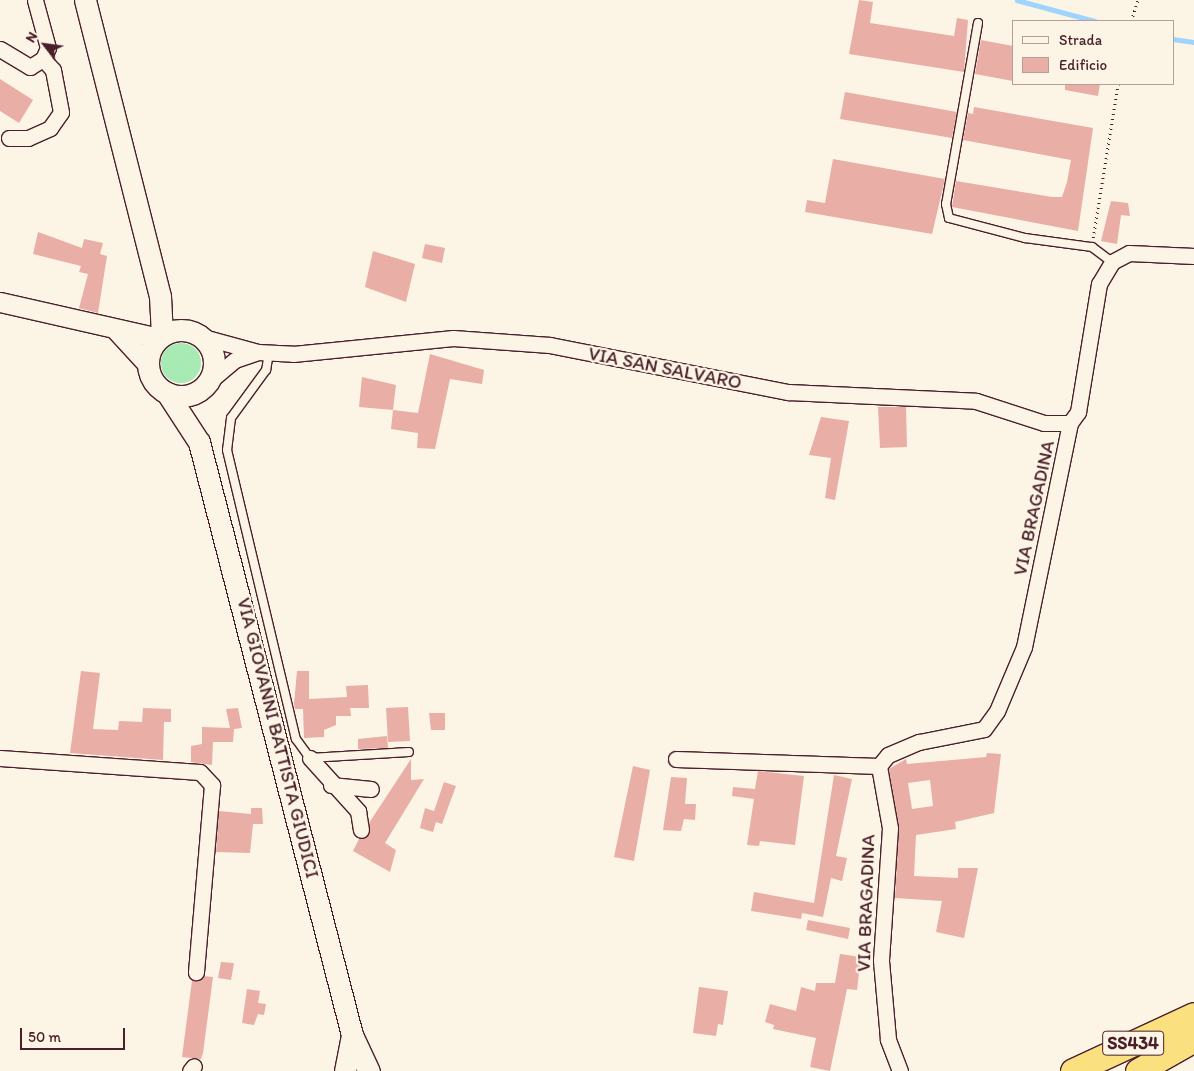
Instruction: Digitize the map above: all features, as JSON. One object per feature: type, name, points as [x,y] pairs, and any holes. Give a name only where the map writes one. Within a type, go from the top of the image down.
[{"type":"highway","name":"SS434","points":[[1073,1071],[1194,1015]]},
{"type":"highway","name":"SS434","points":[[1111,1071],[1194,1034]]},
{"type":"highway","points":[[1138,1071],[1194,1039]]},
{"type":"main road","name":"VIA GIOVANNI BATTISTA GIUDICI","points":[[85,0],[160,296],[160,337],[148,365],[153,382],[167,393],[199,442],[352,1035],[369,1071]]},
{"type":"main road","name":"VIA GIOVANNI BATTISTA GIUDICI","points":[[160,296],[198,334],[214,355],[199,442]]},
{"type":"main road","points":[[160,337],[183,329],[198,334]]},
{"type":"main road","points":[[167,393],[187,396],[208,383]]},
{"type":"main road","name":"VIA GIOVANNI BATTISTA GIUDICI","points":[[345,1071],[352,1035]]},
{"type":"street","points":[[0,49],[30,67],[43,59],[48,48],[35,0]]},
{"type":"street","points":[[9,138],[28,138],[50,128],[61,112],[55,77],[43,59]]},
{"type":"street","points":[[1112,262],[1129,253],[1194,256]]},
{"type":"street","name":"VIA BRAGADINA","points":[[900,1071],[888,1039],[880,960],[890,828],[879,766],[888,755],[919,742],[984,729],[997,712],[1024,647],[1070,423],[1078,412],[1100,284],[1112,262]]},
{"type":"street","points":[[0,302],[160,337]]},
{"type":"street","points":[[114,328],[148,365]]},
{"type":"street","name":"VIA SAN SALVARO","points":[[198,334],[264,352],[293,354],[453,338],[550,346],[788,392],[976,401],[1044,423],[1070,423]]},
{"type":"street","name":"VIA SAN SALVARO","points":[[208,383],[235,360],[264,352]]},
{"type":"street","points":[[0,758],[200,772],[212,785],[196,972]]},
{"type":"street","points":[[310,758],[331,785],[358,811],[361,830]]},
{"type":"street","points":[[676,759],[879,766]]},
{"type":"street","points":[[331,785],[372,789]]},
{"type":"lane","points":[[978,23],[946,204],[949,218],[1025,238],[1092,247],[1112,262]]},
{"type":"lane","points":[[264,352],[266,370],[231,418],[227,450],[296,739],[310,758],[409,752]]},
{"type":"path","points":[[1131,20],[1138,0]]},
{"type":"path","points":[[1092,247],[1118,85]]},
{"type":"green space","points":[[181,343],[192,346],[198,352],[201,363],[198,374],[192,380],[181,383],[170,380],[164,374],[161,363],[164,352],[170,346]]},
{"type":"building","points":[[859,0],[873,2],[870,23],[954,36],[957,18],[968,20],[964,72],[849,54]]},
{"type":"building","points":[[981,40],[1012,46],[1012,81],[975,74]]},
{"type":"building","points":[[0,79],[33,100],[19,123],[0,111]]},
{"type":"building","points":[[1065,85],[1100,85],[1098,96],[1065,90]]},
{"type":"building","points":[[845,92],[957,112],[952,138],[840,119]]},
{"type":"building","points":[[974,107],[1093,128],[1078,231],[952,207],[956,181],[1052,197],[1062,197],[1067,182],[1071,160],[963,140],[968,113],[973,114]]},
{"type":"building","points":[[833,159],[945,179],[932,234],[805,212],[807,200],[825,203]]},
{"type":"building","points":[[1111,201],[1128,203],[1130,216],[1121,215],[1117,244],[1101,241]]},
{"type":"building","points":[[38,232],[82,248],[84,239],[103,243],[100,254],[107,256],[98,313],[79,308],[88,274],[79,272],[81,266],[33,254]]},
{"type":"building","points":[[425,244],[445,248],[442,263],[422,258]]},
{"type":"building","points":[[373,251],[415,264],[406,302],[365,287]]},
{"type":"building","points":[[430,354],[484,370],[482,384],[450,379],[435,449],[417,448],[418,433],[391,429],[393,410],[418,413]]},
{"type":"building","points":[[362,377],[396,385],[393,410],[359,407]]},
{"type":"building","points":[[878,407],[906,407],[907,447],[880,448]]},
{"type":"building","points":[[821,417],[849,421],[835,500],[825,498],[831,458],[809,455]]},
{"type":"building","points":[[81,671],[100,673],[93,729],[118,730],[119,721],[142,722],[143,708],[171,709],[171,722],[164,722],[163,760],[70,753]]},
{"type":"building","points":[[297,671],[309,671],[309,699],[347,697],[346,686],[368,685],[369,708],[350,708],[351,716],[336,716],[336,725],[324,730],[324,737],[304,738],[303,709],[295,709],[294,704]]},
{"type":"building","points":[[408,707],[410,741],[388,742],[386,708]]},
{"type":"building","points":[[238,708],[242,728],[234,729],[233,742],[213,742],[212,765],[191,762],[191,746],[202,744],[202,727],[230,728],[226,709]]},
{"type":"building","points":[[429,713],[445,713],[445,730],[431,730]]},
{"type":"building","points":[[387,736],[388,748],[358,749],[358,739]]},
{"type":"building","points":[[987,753],[1001,754],[994,813],[955,822],[956,829],[916,835],[914,876],[958,878],[958,868],[978,868],[964,938],[936,932],[942,901],[895,898],[899,828],[889,769],[906,759],[907,764],[986,757]],"holes":[[[930,780],[933,806],[912,809],[908,783]]]},
{"type":"building","points":[[411,759],[411,780],[424,779],[385,843],[396,850],[390,872],[353,851],[359,839],[370,834],[369,823]]},
{"type":"building","points":[[633,766],[650,770],[634,861],[614,857]]},
{"type":"building","points":[[758,771],[804,776],[795,845],[760,841],[759,846],[747,845],[754,799],[732,796],[733,787],[755,789]]},
{"type":"building","points":[[834,775],[852,779],[836,856],[847,858],[842,881],[831,878],[823,917],[802,913],[801,919],[751,911],[754,892],[814,903]]},
{"type":"building","points":[[671,777],[687,778],[685,804],[696,804],[695,820],[684,819],[681,831],[663,830]]},
{"type":"building","points":[[444,782],[456,786],[442,824],[436,822],[433,832],[420,828],[425,808],[434,811]]},
{"type":"building","points":[[251,808],[262,808],[263,824],[253,824],[250,853],[216,852],[219,811],[251,814]]},
{"type":"building","points":[[808,920],[850,928],[848,939],[806,930]]},
{"type":"building","points":[[840,954],[861,957],[857,990],[847,989],[830,1071],[810,1067],[816,1038],[773,1029],[774,1025],[765,1022],[770,1004],[796,1011],[801,987],[815,991],[816,983],[835,983]]},
{"type":"building","points":[[221,962],[234,963],[231,980],[218,978]]},
{"type":"building","points":[[204,976],[213,977],[203,1053],[201,1059],[182,1057],[192,980]]},
{"type":"building","points":[[699,987],[728,991],[723,1025],[718,1024],[716,1036],[693,1033]]},
{"type":"building","points":[[247,989],[260,991],[258,1003],[266,1004],[264,1015],[258,1014],[254,1025],[242,1023]]},
{"type":"waterway","points":[[1017,0],[1091,20]]},
{"type":"waterway","points":[[1174,39],[1194,42]]}]
